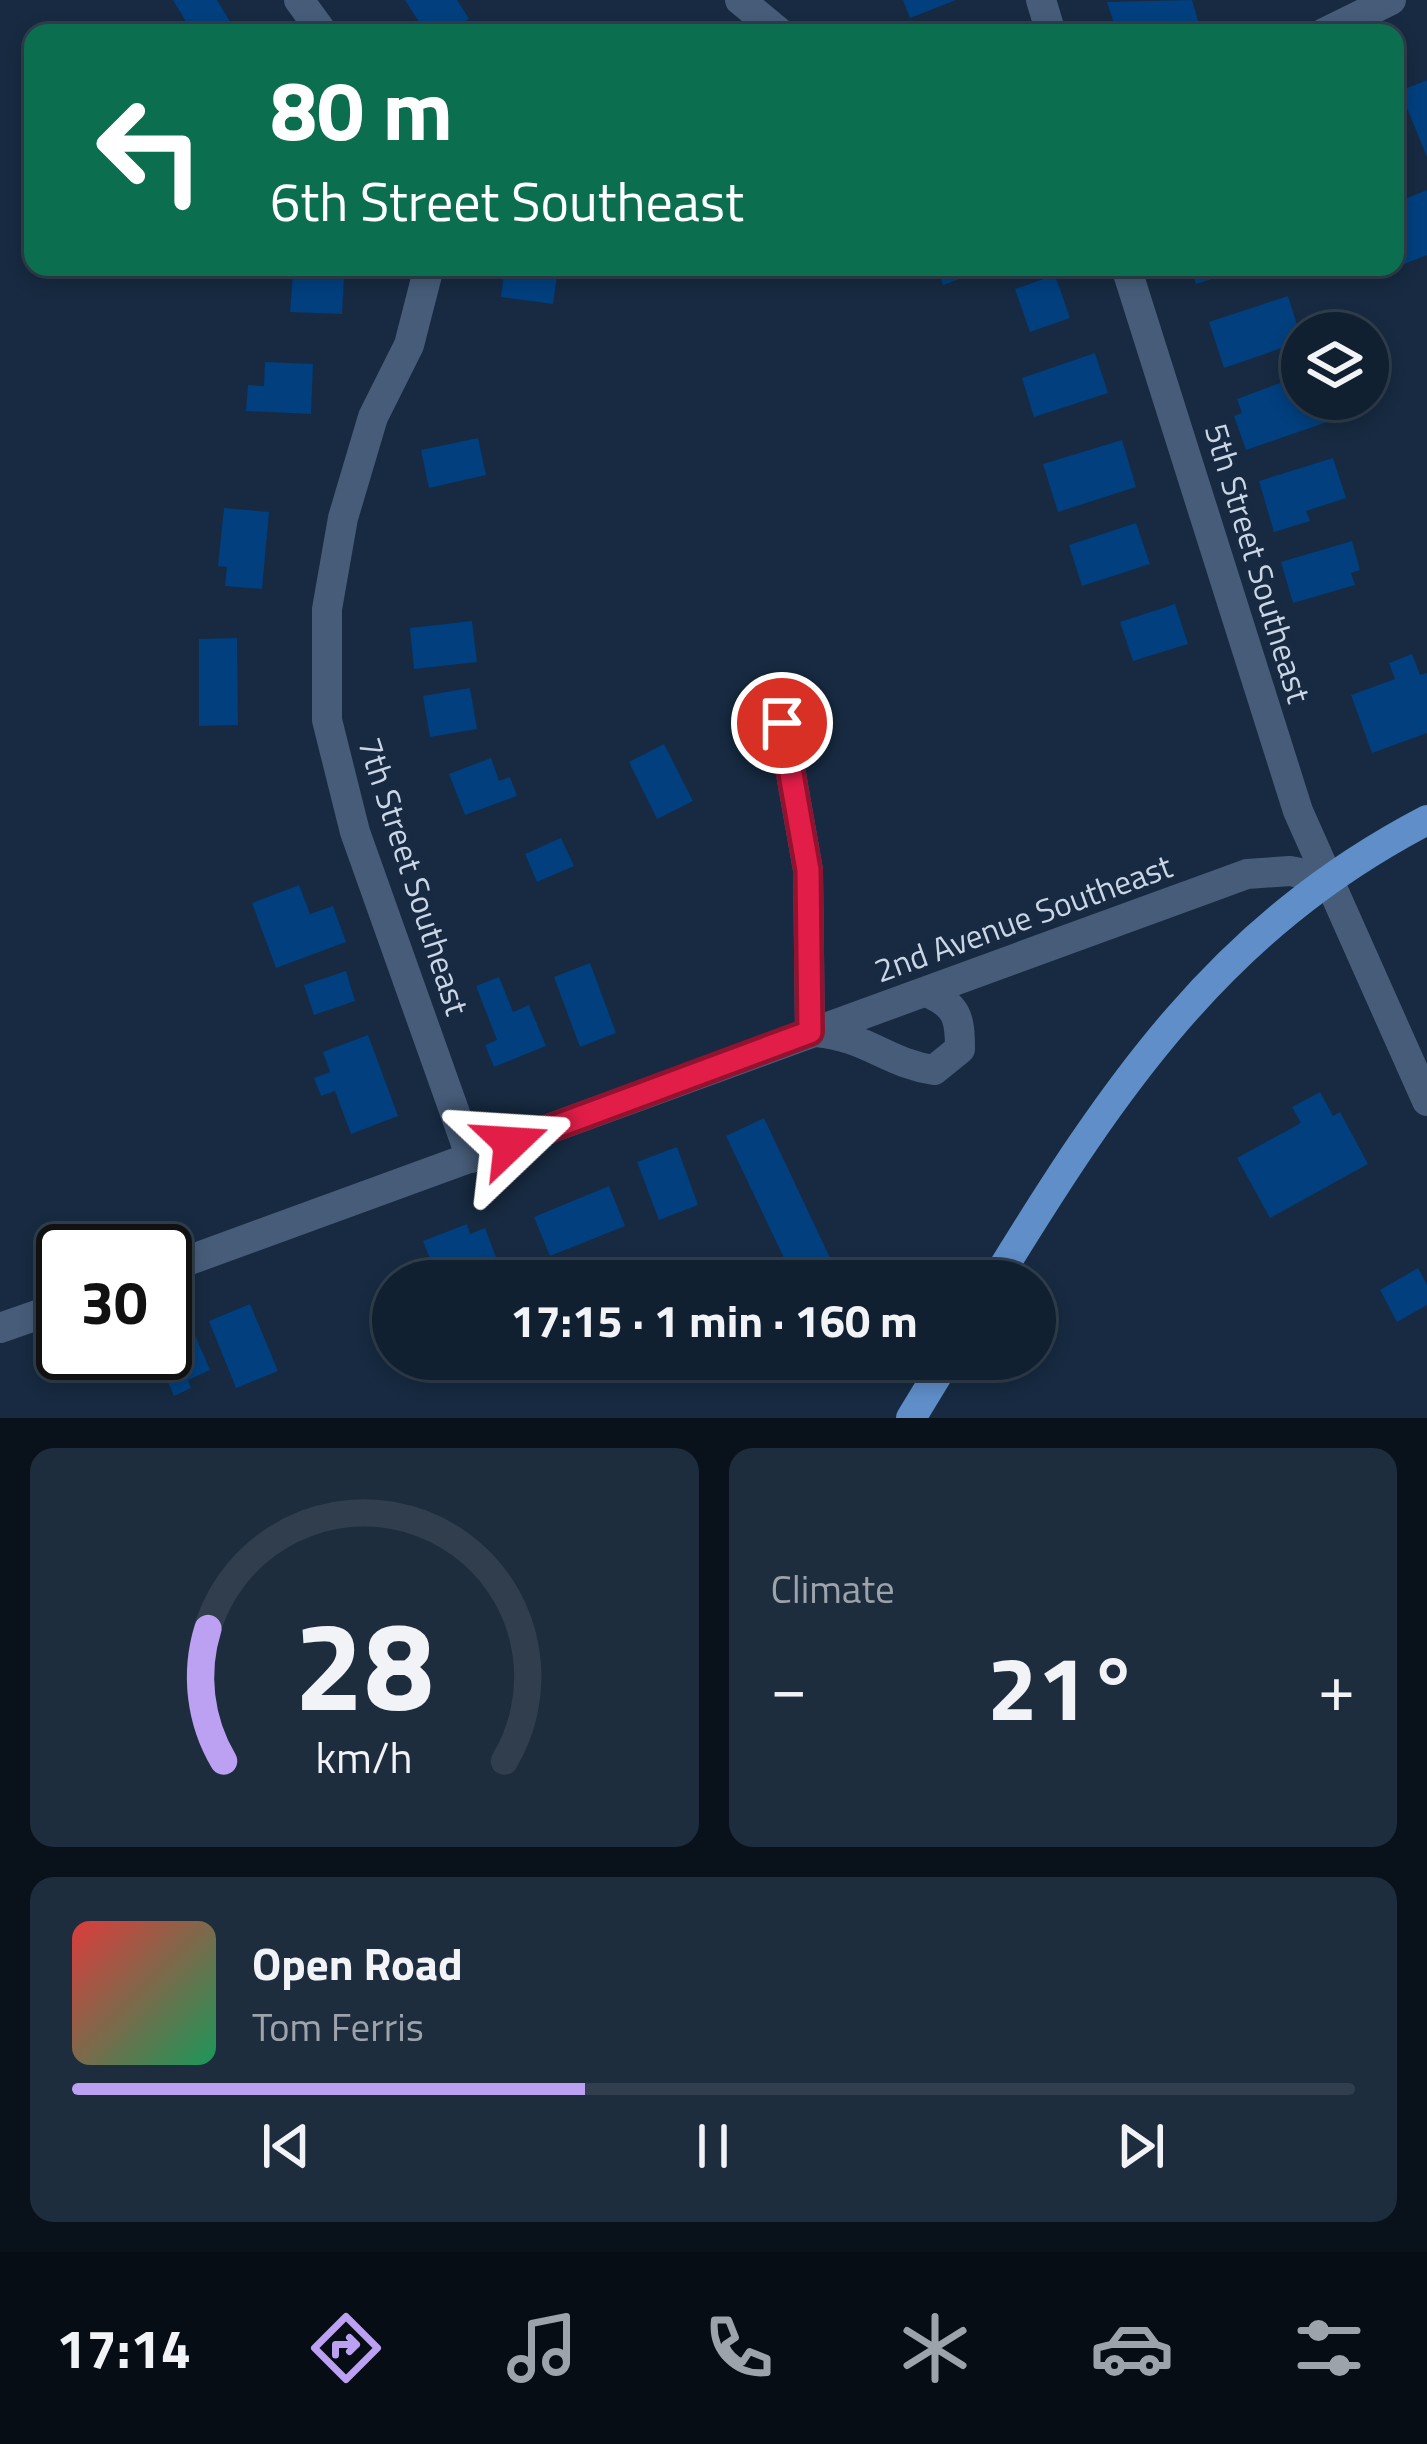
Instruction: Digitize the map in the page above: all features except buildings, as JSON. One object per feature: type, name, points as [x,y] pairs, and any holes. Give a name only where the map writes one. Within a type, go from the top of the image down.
[{"type":"main road","points":[[1008,1260],[1088,1135],[1172,1026],[1254,936],[1326,878],[1427,820]]},
{"type":"main road","points":[[910,1418],[934,1380]]},
{"type":"street","points":[[740,0],[769,24]]},
{"type":"street","points":[[1342,24],[1391,0]]},
{"type":"street","name":"7th Street Southeast","points":[[427,276],[409,345],[373,417],[343,518],[327,608],[328,720],[355,832],[471,1158]]},
{"type":"street","name":"5th Street Southeast","points":[[1129,276],[1298,811],[1427,1101]]},
{"type":"street","points":[[782,723],[808,870],[810,1032],[850,1035],[871,1042],[901,1065],[934,1070],[960,1049],[960,1017],[946,1000],[926,992]]},
{"type":"street","name":"2nd Avenue Southeast","points":[[192,1259],[1247,874],[1290,871],[1326,878]]},
{"type":"street","points":[[0,1328],[36,1315]]},
{"type":"route","points":[[511,1143],[810,1032],[808,870],[782,723]]}]
